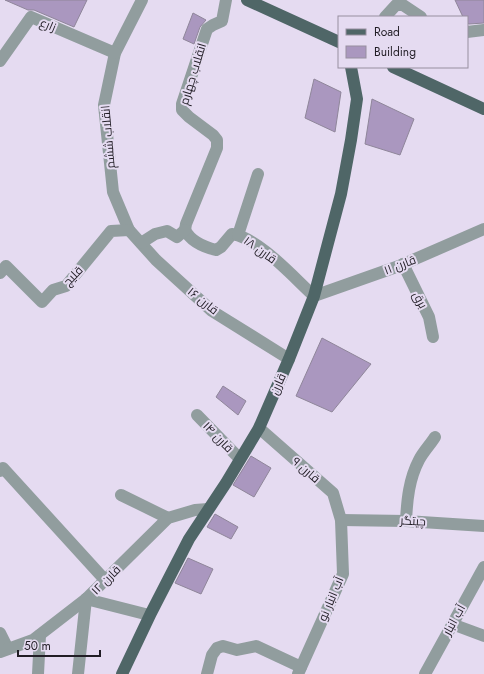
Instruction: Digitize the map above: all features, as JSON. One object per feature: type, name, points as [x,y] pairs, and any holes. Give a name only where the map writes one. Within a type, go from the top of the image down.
[{"type":"main road","points":[[247,0],[338,42]]},
{"type":"main road","name":"قارن","points":[[122,674],[189,538],[259,428],[314,296],[341,194],[351,140],[357,98],[351,68]]},
{"type":"main road","points":[[395,68],[484,109]]},
{"type":"street","name":"انقلاب ششم","points":[[129,230],[113,192],[104,104],[115,53],[142,0]]},
{"type":"street","name":"انقلاب چهارم","points":[[185,230],[186,224],[217,148],[217,140],[213,134],[189,117],[182,110],[182,104],[207,29],[222,21],[226,0]]},
{"type":"street","points":[[386,16],[396,5],[403,5],[420,16]]},
{"type":"street","name":"زارع","points":[[0,61],[31,17],[115,53]]},
{"type":"street","points":[[468,32],[484,30]]},
{"type":"street","points":[[238,235],[258,174]]},
{"type":"street","name":"قارن ۱۱","points":[[314,296],[403,264],[484,229]]},
{"type":"street","name":"قارن ۱۶","points":[[129,230],[156,260],[212,311],[289,359]]},
{"type":"street","name":"قلیچ","points":[[0,273],[6,266],[42,302],[53,290],[66,286],[111,231],[129,230]]},
{"type":"street","name":"قارن ۱۸","points":[[185,230],[188,235],[198,243],[207,248],[216,250],[221,247],[232,234],[238,235],[257,244],[314,296]]},
{"type":"street","points":[[141,243],[155,234],[167,231],[177,237],[185,230]]},
{"type":"street","name":"برق","points":[[403,264],[429,317],[433,337]]},
{"type":"street","name":"قارن ۱۴","points":[[197,415],[240,459]]},
{"type":"street","name":"قارن ٩","points":[[259,428],[333,493],[341,520]]},
{"type":"street","points":[[406,521],[407,498],[413,474],[419,460],[435,437]]},
{"type":"street","points":[[0,471],[3,468],[106,580]]},
{"type":"street","points":[[121,495],[168,518]]},
{"type":"street","name":"قارن ۱۲","points":[[4,651],[33,640],[86,599],[168,518],[195,510],[208,509]]},
{"type":"street","name":"چیتگر","points":[[341,520],[406,521],[484,526]]},
{"type":"street","name":"آب انبار نو","points":[[300,671],[343,574],[341,520]]},
{"type":"street","name":"آب انبار","points":[[425,674],[484,567]]},
{"type":"street","points":[[78,674],[86,599],[150,615]]},
{"type":"street","points":[[452,624],[484,636]]},
{"type":"street","points":[[0,633],[4,651]]},
{"type":"street","points":[[38,674],[40,635]]},
{"type":"street","points":[[207,674],[212,655],[217,648],[223,646],[237,650],[256,646],[300,671]]},
{"type":"building","points":[[5,0],[87,0],[74,27],[34,10],[28,10]]},
{"type":"building","points":[[455,0],[484,0],[484,23],[469,24],[468,16],[463,16]]},
{"type":"building","points":[[193,13],[206,20],[200,27],[194,44],[183,39]]},
{"type":"building","points":[[314,79],[341,92],[335,132],[305,118]]},
{"type":"building","points":[[372,99],[414,119],[400,155],[365,144]]},
{"type":"building","points":[[322,338],[371,364],[332,412],[296,396]]},
{"type":"building","points":[[223,386],[246,401],[238,415],[216,397]]},
{"type":"building","points":[[251,456],[271,468],[254,497],[233,485]]},
{"type":"building","points":[[215,514],[238,527],[231,539],[207,527]]},
{"type":"building","points":[[188,558],[213,569],[201,594],[175,583]]}]
